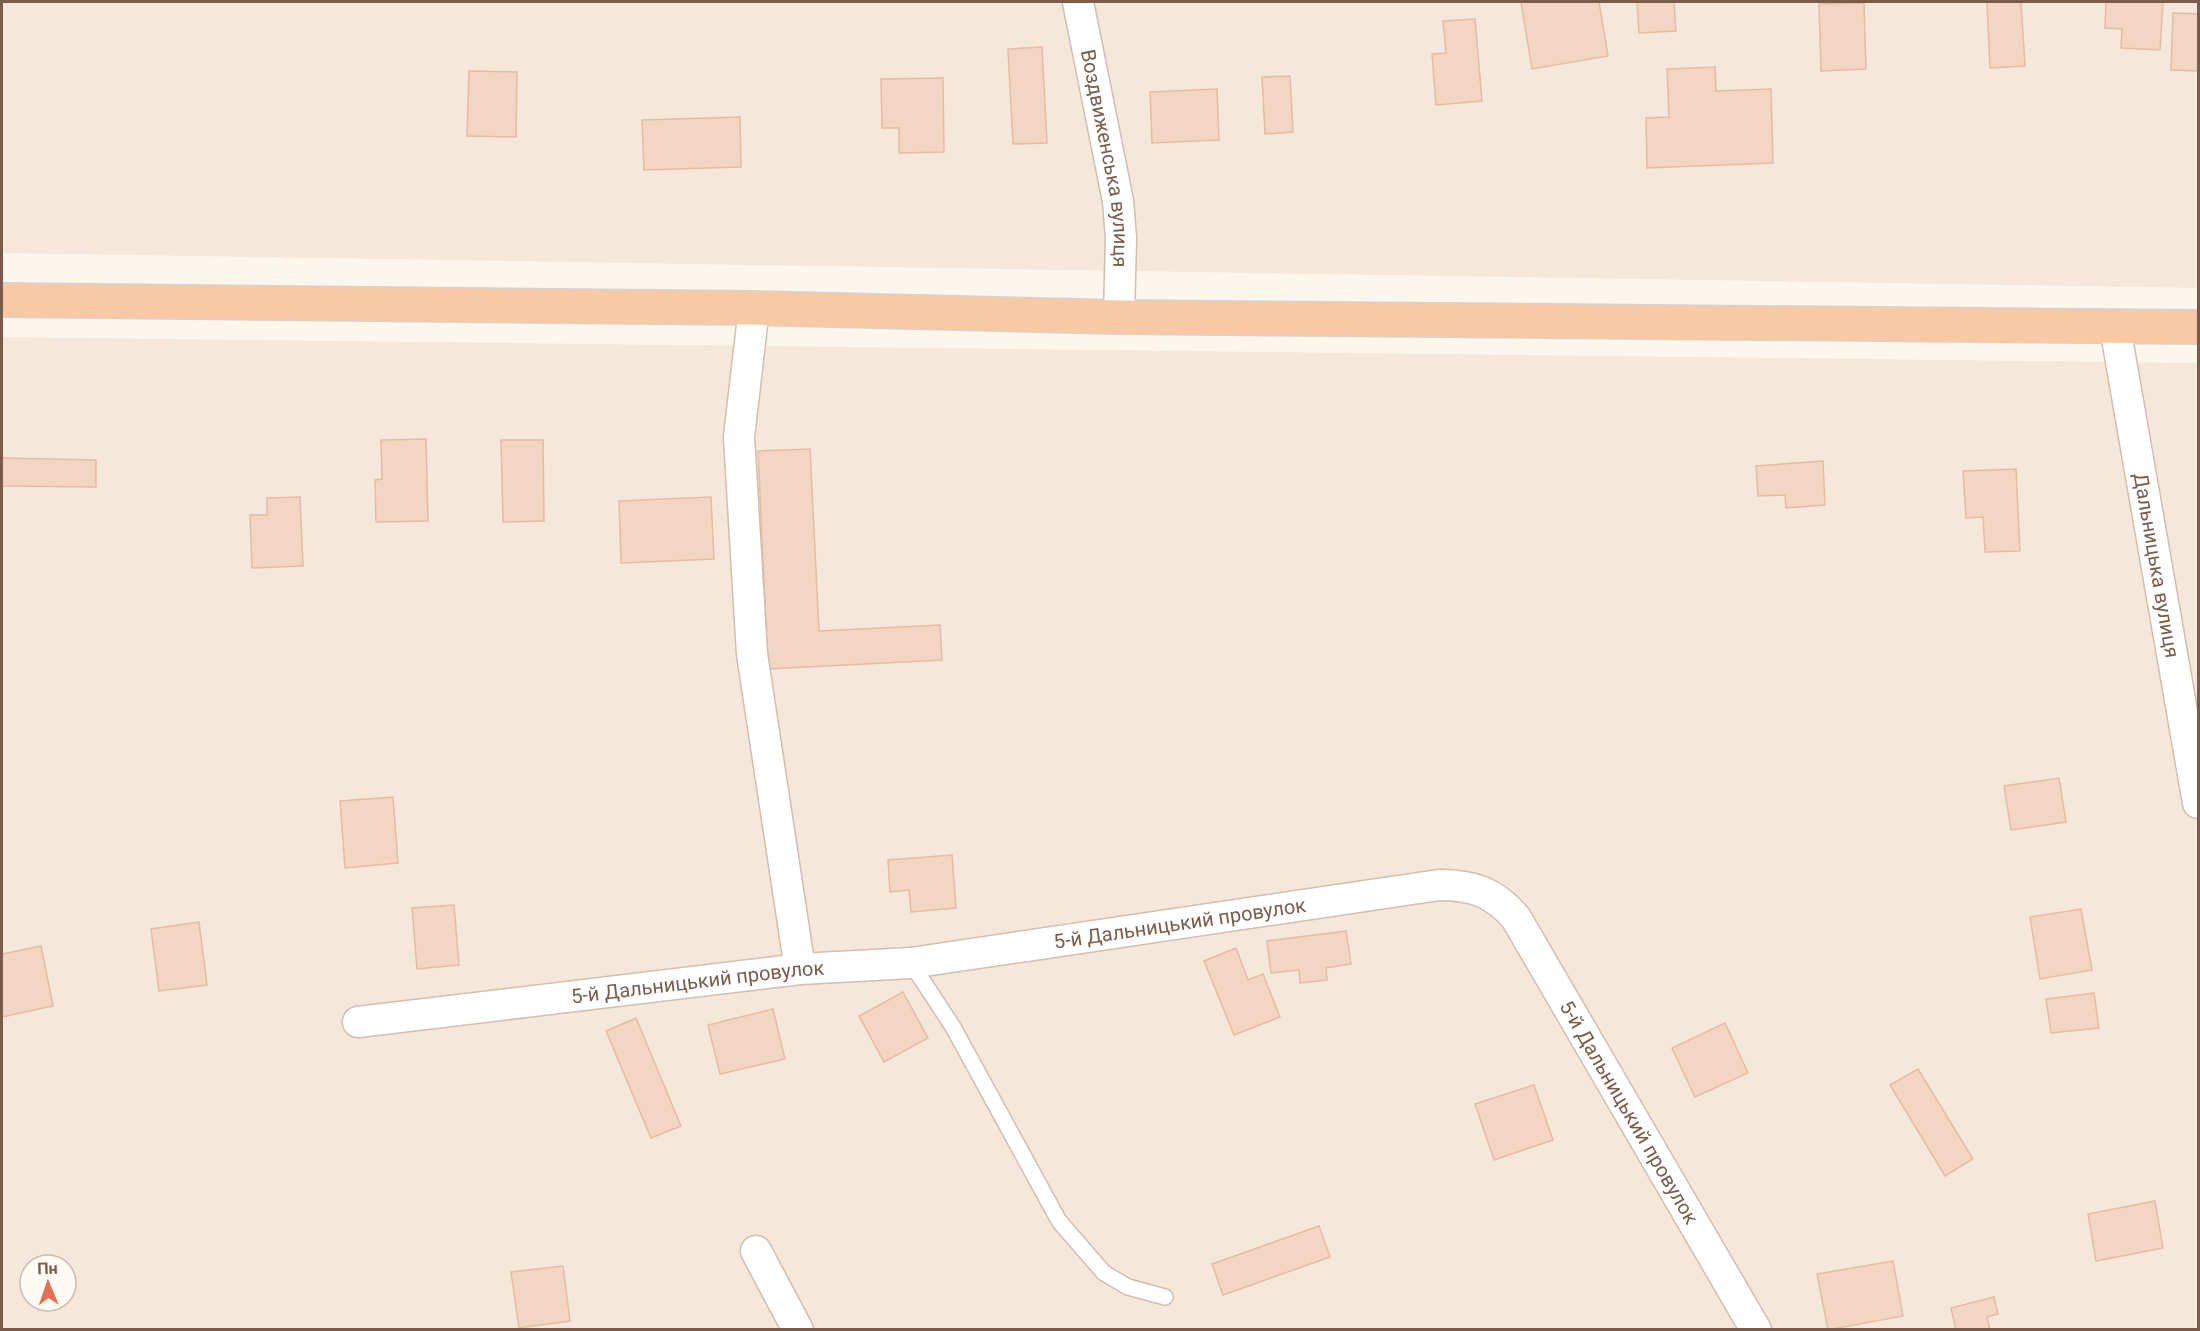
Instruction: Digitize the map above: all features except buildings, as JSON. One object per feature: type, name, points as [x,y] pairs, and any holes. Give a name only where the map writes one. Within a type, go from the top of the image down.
[{"type":"highway","points":[[2,300],[754,308],[1119,317],[2199,327]]},
{"type":"street","name":"Воздвиженська вулиця","points":[[1078,2],[1118,201],[1121,238],[1119,317]]},
{"type":"street","points":[[754,308],[739,437],[752,654],[800,969]]},
{"type":"street","name":"Дальницька вулиця","points":[[2115,327],[2199,803]]},
{"type":"street","name":"5-й Дальницький провулок","points":[[358,1022],[800,969],[911,963],[1439,885],[1462,885],[1485,891],[1502,902],[1516,918],[1756,1329]]},
{"type":"street","points":[[756,1251],[798,1329]]},
{"type":"lane","points":[[911,963],[953,1027],[1059,1221],[1104,1273],[1128,1287],[1166,1297]]},
{"type":"shaded area","points":[[2,2],[2198,2],[2198,288],[2,253]]},
{"type":"shaded area","points":[[2,337],[2198,363],[2198,1329],[2,1329]]}]
